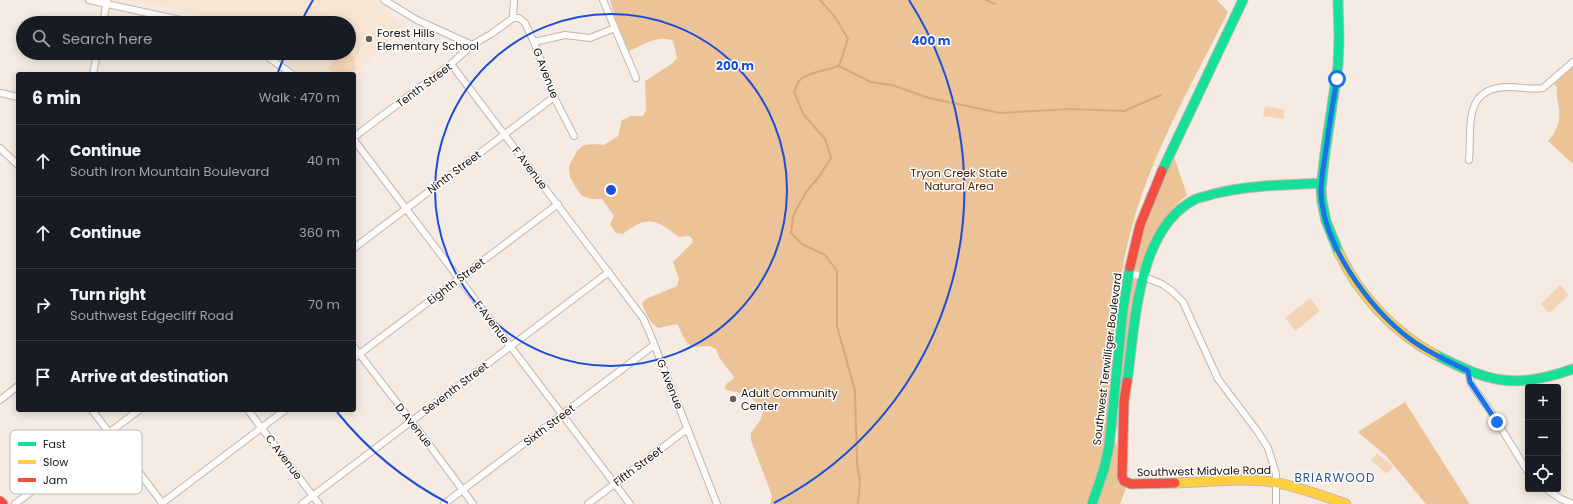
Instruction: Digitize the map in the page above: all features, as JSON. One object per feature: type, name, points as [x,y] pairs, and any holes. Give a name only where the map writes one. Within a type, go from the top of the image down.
[{"type":"street","points":[[89,0],[107,2],[165,16]]},
{"type":"street","points":[[384,0],[417,20],[472,45]]},
{"type":"street","points":[[513,18],[514,0]]},
{"type":"street","points":[[603,0],[636,78]]},
{"type":"street","name":"Southwest Terwilliger Boulevard","points":[[1092,504],[1104,469],[1108,447],[1123,309],[1128,274],[1139,229],[1152,192],[1175,141],[1232,20],[1243,0]]},
{"type":"street","points":[[1338,0],[1338,67],[1322,183],[1322,202],[1328,227],[1343,261],[1358,284],[1389,322],[1424,349],[1468,371],[1496,380],[1515,381],[1546,376],[1573,369]]},
{"type":"street","points":[[104,16],[107,2]]},
{"type":"street","name":"Tenth Street","points":[[356,137],[451,64],[472,45],[491,34],[513,18]]},
{"type":"street","name":"G Avenue","points":[[513,18],[523,20],[534,42],[554,97],[574,136]]},
{"type":"street","points":[[534,42],[565,35],[590,38],[615,28]]},
{"type":"street","points":[[93,72],[96,60]]},
{"type":"street","points":[[272,60],[289,72]]},
{"type":"street","points":[[1469,160],[1471,120],[1476,102],[1480,97],[1490,90],[1501,88],[1544,88],[1573,62]]},
{"type":"street","name":"F Avenue","points":[[451,64],[609,272]]},
{"type":"street","points":[[0,93],[16,97]]},
{"type":"street","name":"Ninth Street","points":[[356,246],[554,97]]},
{"type":"street","name":"E Avenue","points":[[356,142],[630,504]]},
{"type":"street","points":[[0,148],[16,163]]},
{"type":"street","points":[[1143,277],[1151,250],[1159,234],[1178,211],[1196,200],[1226,191],[1252,187],[1322,183]]},
{"type":"street","name":"Eighth Street","points":[[357,356],[558,204]]},
{"type":"street","name":"G Avenue","points":[[609,272],[643,318],[717,504]]},
{"type":"street","name":"Seventh Street","points":[[302,504],[609,272]]},
{"type":"street","points":[[1128,274],[1143,277],[1167,287],[1183,302],[1218,378],[1265,443],[1272,461],[1277,483],[1276,504]]},
{"type":"street","name":"Southwest Midvale Road","points":[[1143,277],[1137,308],[1123,415],[1122,477],[1124,481],[1131,484],[1250,481],[1277,483],[1316,493],[1346,504]]},
{"type":"street","name":"Sixth Street","points":[[444,504],[654,345]]},
{"type":"street","name":"D Avenue","points":[[357,356],[411,421],[473,504]]},
{"type":"street","points":[[1468,371],[1470,382],[1525,467]]},
{"type":"street","points":[[0,400],[16,388]]},
{"type":"street","points":[[94,412],[107,430]]},
{"type":"street","points":[[112,430],[136,412]]},
{"type":"street","name":"C Avenue","points":[[250,412],[319,504]]},
{"type":"street","points":[[142,477],[162,504],[282,412]]},
{"type":"street","name":"Fifth Street","points":[[588,504],[688,429]]},
{"type":"street","points":[[1550,492],[1561,499],[1573,504]]},
{"type":"street","points":[[15,504],[28,494]]},
{"type":"shaded area","name":"Forest Hills Elementary School","points":[[134,0],[372,0],[389,15],[404,25],[356,72],[300,72],[283,60],[356,60],[356,16],[197,16],[183,11]]},
{"type":"shaded area","points":[[335,60],[356,60],[354,64],[357,67],[353,72],[333,72],[328,69]]},
{"type":"shaded area","points":[[1265,106],[1285,110],[1283,119],[1263,116]]},
{"type":"shaded area","points":[[1560,285],[1569,295],[1549,313],[1541,304]]},
{"type":"shaded area","points":[[1310,298],[1320,311],[1295,331],[1285,318]]},
{"type":"shaded area","points":[[1377,453],[1393,466],[1387,474],[1371,460]]},
{"type":"green space","name":"Tryon Creek State Natural Area","points":[[610,0],[1217,0],[1228,12],[1161,146],[1139,202],[1131,230],[1116,309],[1105,445],[1102,460],[1086,504],[770,504],[772,496],[751,440],[751,433],[761,419],[763,411],[751,397],[725,389],[726,384],[734,377],[719,357],[716,349],[709,346],[692,347],[686,342],[677,324],[658,328],[646,314],[642,303],[646,299],[677,286],[679,279],[673,262],[693,242],[692,238],[689,236],[679,237],[658,223],[652,222],[639,224],[623,234],[616,233],[610,224],[614,216],[602,199],[592,199],[582,196],[570,177],[569,166],[577,151],[584,145],[604,145],[618,136],[622,120],[631,116],[643,116],[646,110],[645,81],[673,63],[677,58],[673,41],[668,39],[651,41],[629,51],[616,21]]},
{"type":"green space","points":[[1573,66],[1573,164],[1548,141],[1556,131],[1559,122],[1557,87],[1554,84]]},
{"type":"green space","points":[[1173,154],[1187,195],[1163,220],[1147,249],[1140,271],[1133,269],[1148,210]]},
{"type":"green space","points":[[1134,279],[1140,280],[1120,428],[1115,428],[1129,282]]},
{"type":"green space","points":[[1405,402],[1469,504],[1426,504],[1386,456],[1358,432]]},
{"type":"green space","points":[[1114,436],[1128,483],[1120,504],[1095,504]]},
{"type":"waterway","points":[[820,0],[835,17],[848,39],[839,66],[804,77],[799,81],[794,91],[803,114],[825,139],[831,158],[818,178],[806,192],[793,216],[791,233],[802,244],[825,255],[837,271],[837,326],[855,391],[857,463],[860,482],[858,504]]},
{"type":"waterway","points":[[986,0],[995,4]]},
{"type":"waterway","points":[[839,66],[871,82],[892,85],[929,98],[1000,113],[1070,109],[1124,111],[1161,95]]},
{"type":"traffic: fast","points":[[1162,171],[1243,0]]},
{"type":"traffic: fast","points":[[1338,0],[1338,66],[1321,189],[1326,221],[1339,253]]},
{"type":"traffic: fast","points":[[1127,382],[1142,280],[1150,254],[1161,232],[1176,213],[1196,199],[1227,191],[1268,186],[1322,183]]},
{"type":"traffic: fast","points":[[1092,504],[1104,469],[1109,447],[1123,309],[1130,267]]},
{"type":"traffic: fast","points":[[1436,355],[1471,372],[1502,380],[1518,381],[1534,379],[1552,376],[1573,369]]},
{"type":"traffic: slow","points":[[1339,253],[1357,284],[1379,312],[1406,336],[1436,355]]},
{"type":"traffic: slow","points":[[1175,483],[1227,480],[1266,481],[1295,487],[1346,504]]},
{"type":"traffic: jam","points":[[1130,267],[1140,225],[1162,171]]},
{"type":"traffic: jam","points":[[1127,382],[1124,401],[1122,477],[1124,481],[1131,484],[1175,483]]},
{"type":"traffic: jam","points":[[0,501],[3,504]]},
{"type":"place","name":"Forest Hills Elementary School","points":[[369,39]]},
{"type":"place","name":"Adult Community Center","points":[[733,399]]},
{"type":"district","name":"BRIARWOOD","points":[[1335,477]]},
{"type":"route","points":[[1337,79],[1322,172],[1321,193],[1325,217],[1339,253],[1353,277],[1389,322],[1424,349],[1468,371],[1470,382],[1497,422]]}]
